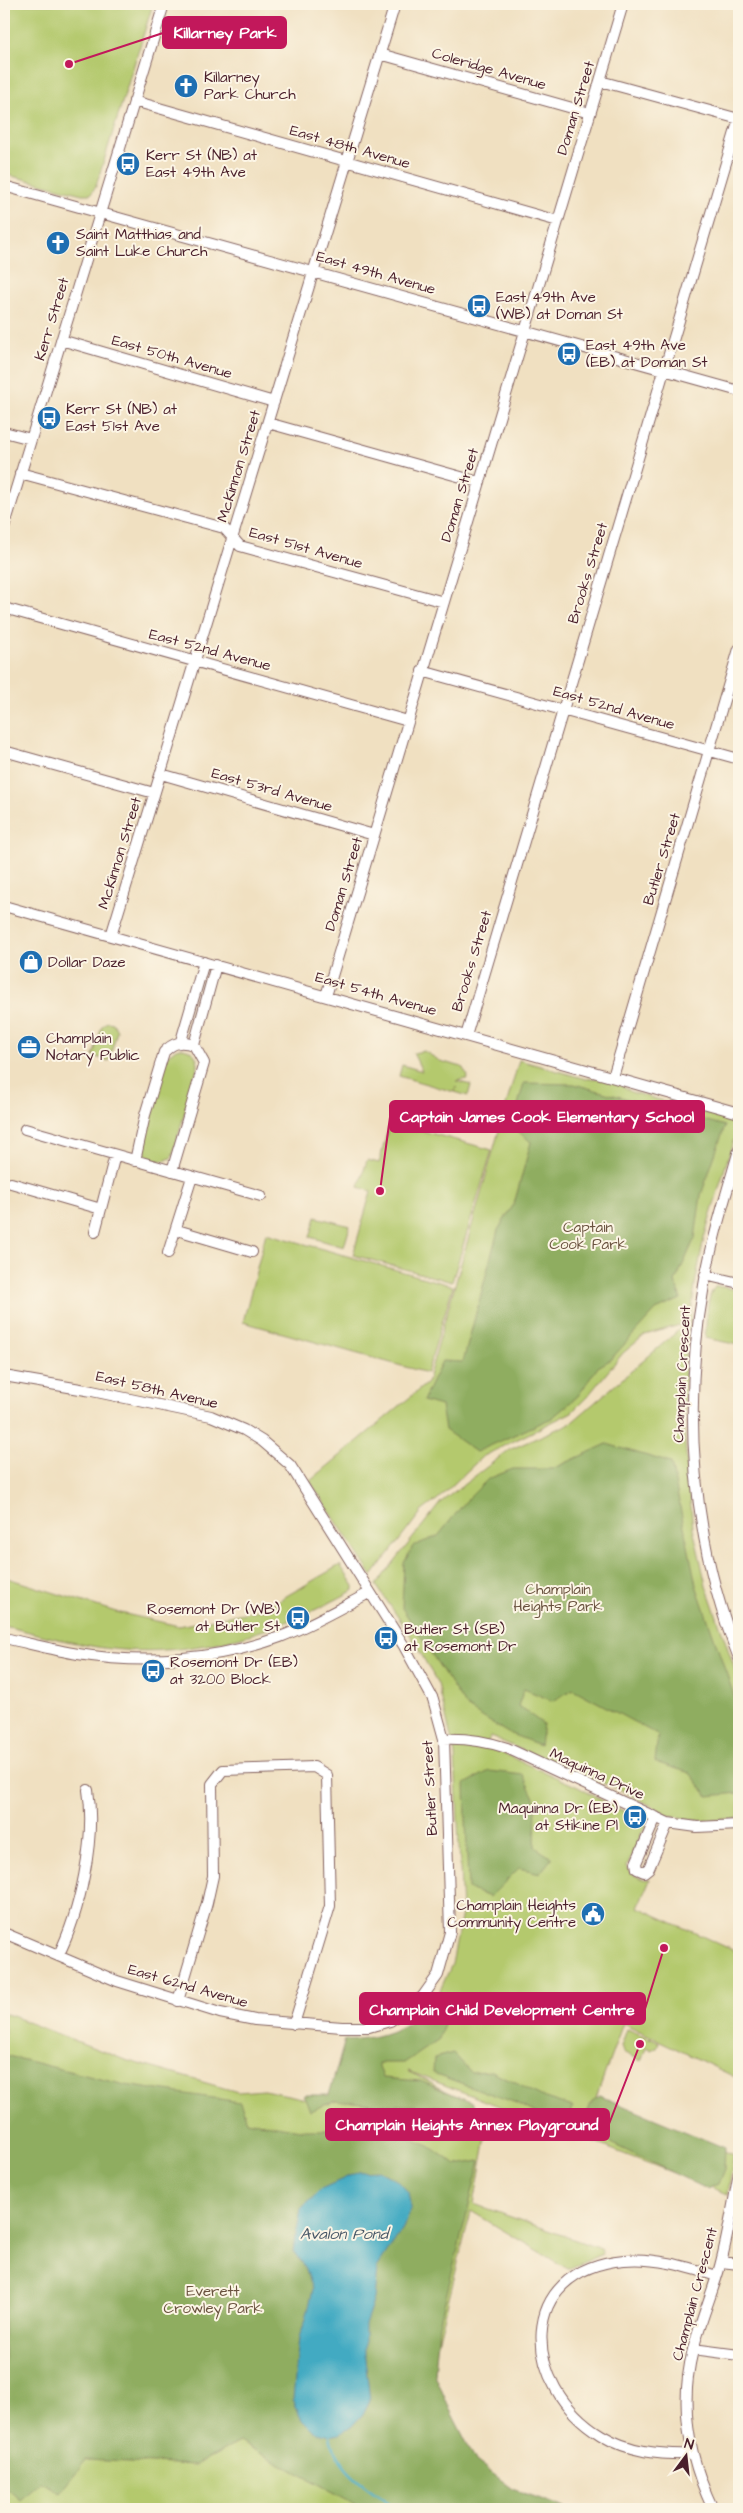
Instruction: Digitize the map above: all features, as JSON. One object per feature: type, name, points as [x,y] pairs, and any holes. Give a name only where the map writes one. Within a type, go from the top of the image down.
[{"type":"street","name":"Kerr Street","points":[[4,528],[164,4]]},
{"type":"street","name":"McKinnon Street","points":[[111,936],[395,4]]},
{"type":"street","name":"Doman Street","points":[[326,996],[623,4]]},
{"type":"street","name":"Coleridge Avenue","points":[[380,54],[590,113]]},
{"type":"street","points":[[600,81],[739,119]]},
{"type":"street","name":"East 48th Avenue","points":[[134,101],[558,221]]},
{"type":"street","name":"Brooks Street","points":[[466,1036],[739,119]]},
{"type":"street","name":"East 49th Avenue","points":[[4,186],[739,391]]},
{"type":"street","name":"East 50th Avenue","points":[[61,340],[274,402]]},
{"type":"street","points":[[268,423],[479,482]]},
{"type":"street","points":[[4,432],[31,440]]},
{"type":"street","name":"East 51st Avenue","points":[[20,473],[224,528],[240,546],[444,602]]},
{"type":"street","name":"East 52nd Avenue","points":[[4,608],[408,721]]},
{"type":"street","name":"Butler Street","points":[[613,1077],[739,649]]},
{"type":"street","name":"East 52nd Avenue","points":[[422,671],[739,759]]},
{"type":"street","points":[[4,751],[154,793]]},
{"type":"street","name":"East 53rd Avenue","points":[[161,774],[374,835]]},
{"type":"street","name":"East 54th Avenue","points":[[4,906],[739,1113]]},
{"type":"street","points":[[182,1041],[204,962]]},
{"type":"street","points":[[172,1171],[204,1063],[194,1044],[216,965]]},
{"type":"street","points":[[135,1161],[145,1115],[164,1052],[172,1045],[182,1041],[194,1044]]},
{"type":"street","points":[[25,1130],[261,1196]]},
{"type":"street","name":"Champlain Crescent","points":[[739,1150],[706,1275],[696,1348],[693,1444],[704,1533],[720,1602],[737,1647],[739,1658]]},
{"type":"street","points":[[95,1232],[115,1155]]},
{"type":"street","points":[[168,1253],[177,1230],[192,1177]]},
{"type":"street","points":[[11,1183],[101,1209]]},
{"type":"street","points":[[177,1230],[252,1252]]},
{"type":"street","points":[[706,1275],[739,1283]]},
{"type":"street","name":"East 58th Avenue","points":[[4,1376],[92,1391],[211,1416],[244,1430],[262,1441],[290,1465],[330,1525],[369,1593]]},
{"type":"street","points":[[4,1638],[77,1654],[120,1659],[175,1659],[228,1652],[279,1637],[311,1624],[369,1593]]},
{"type":"street","name":"Butler Street","points":[[369,1593],[422,1675],[433,1699],[444,1739],[450,1932],[438,1975],[423,1996]]},
{"type":"street","name":"Maquinna Drive","points":[[444,1739],[466,1738],[500,1746],[668,1823],[697,1827],[739,1825]]},
{"type":"street","points":[[178,2001],[207,1903],[213,1876],[212,1784],[223,1770],[314,1767],[327,1776],[330,1906],[294,2024]]},
{"type":"street","points":[[58,1956],[84,1881],[88,1849],[90,1802],[88,1790]]},
{"type":"street","points":[[656,1817],[636,1863],[637,1869],[644,1872],[649,1868],[668,1823]]},
{"type":"street","name":"East 62nd Avenue","points":[[4,1933],[117,1981],[220,2013],[294,2024],[369,2026],[390,2021],[423,1996]]},
{"type":"street","name":"Champlain Crescent","points":[[713,2509],[702,2486],[692,2454],[686,2414],[687,2388],[693,2349],[721,2262],[739,2173]]},
{"type":"street","points":[[692,2454],[652,2454],[625,2446],[594,2430],[575,2414],[558,2395],[548,2374],[541,2352],[540,2332],[544,2313],[553,2295],[567,2281],[583,2270],[604,2263],[646,2260],[664,2262],[717,2276]]},
{"type":"street","points":[[721,2262],[739,2264]]},
{"type":"street","points":[[693,2349],[739,2355]]},
{"type":"green space","points":[[4,4],[153,4],[96,186],[91,194],[82,194],[4,174]]},
{"type":"green space","points":[[107,1022],[113,1023],[117,1031],[109,1061],[93,1056],[102,1026]]},
{"type":"green space","points":[[182,1048],[194,1054],[198,1066],[172,1157],[160,1161],[149,1158],[143,1152],[143,1140],[167,1056],[176,1049]]},
{"type":"green space","points":[[424,1051],[440,1061],[462,1067],[468,1076],[467,1079],[456,1081],[471,1085],[468,1096],[455,1092],[456,1087],[454,1092],[399,1076],[402,1065],[422,1071],[413,1053]]},
{"type":"green space","name":"Champlain Heights Park","points":[[519,1060],[586,1079],[598,1078],[610,1081],[631,1092],[731,1120],[736,1123],[737,1128],[704,1238],[695,1284],[685,1362],[684,1432],[693,1528],[706,1585],[739,1681],[739,1818],[699,1821],[669,1815],[619,1789],[574,1773],[501,1741],[490,1737],[486,1746],[578,1787],[616,1808],[644,1819],[647,1826],[641,1834],[627,1866],[637,1876],[643,1879],[650,1879],[638,1907],[739,1953],[739,2079],[623,2023],[596,2098],[734,2155],[728,2194],[408,2071],[490,2114],[474,2204],[601,2249],[603,2254],[568,2269],[471,2211],[431,2370],[477,2469],[514,2495],[551,2509],[4,2509],[4,2013],[125,2060],[238,2092],[264,2090],[330,2104],[351,2042],[365,2050],[431,2010],[452,1964],[462,1913],[455,1754],[438,1684],[411,1636],[376,1585],[441,1502],[509,1450],[571,1423],[687,1323],[645,1335],[623,1353],[587,1397],[572,1412],[482,1457],[438,1499],[422,1511],[372,1576],[310,1481],[427,1383]]},
{"type":"green space","name":"Captain Cook Park","points":[[524,1083],[574,1084],[725,1126],[701,1195],[695,1238],[675,1282],[681,1299],[656,1310],[610,1360],[598,1367],[578,1396],[552,1418],[476,1452],[445,1430],[441,1406],[423,1401],[442,1361],[463,1362],[498,1230],[514,1204],[531,1142],[512,1126]]},
{"type":"green space","points":[[390,1122],[492,1150],[452,1282],[353,1255],[371,1191],[359,1187],[367,1160],[379,1163]]},
{"type":"green space","points":[[316,1217],[350,1226],[344,1247],[310,1237]]},
{"type":"green space","points":[[266,1233],[453,1286],[427,1373],[243,1322]]},
{"type":"green space","points":[[716,1286],[739,1290],[739,1345],[705,1338],[708,1303]]},
{"type":"green space","name":"Champlain Heights Park","points":[[607,1444],[671,1463],[696,1585],[739,1710],[739,1793],[708,1796],[690,1773],[655,1762],[658,1735],[573,1689],[553,1701],[524,1689],[518,1706],[543,1724],[540,1745],[508,1733],[466,1707],[402,1608],[404,1563],[413,1546],[438,1536],[466,1501],[488,1479],[513,1469],[552,1469]]},
{"type":"green space","points":[[340,1565],[354,1586],[354,1590],[294,1619],[262,1631],[230,1640],[197,1646],[164,1650],[130,1650],[97,1647],[4,1626],[4,1577],[116,1612],[179,1626],[264,1609]]},
{"type":"green space","points":[[489,1771],[523,1775],[536,1802],[535,1847],[552,1858],[540,1873],[519,1868],[490,1897],[468,1889],[465,1784]]},
{"type":"green space","points":[[454,1994],[439,2039],[404,2063],[378,2063],[383,2078],[420,2081],[473,2102],[483,2120],[476,2139],[460,2136],[443,2106],[378,2105],[336,2100],[310,2111],[304,2095],[329,2095],[345,2040],[375,2036],[398,2029],[412,2021],[439,2000]]},
{"type":"green space","points":[[627,2029],[659,2042],[657,2047],[651,2050],[646,2047],[641,2061],[623,2052],[621,2046]]},
{"type":"green space","points":[[453,2053],[471,2072],[492,2071],[545,2098],[573,2107],[569,2121],[552,2122],[519,2104],[433,2073],[434,2058]]},
{"type":"green space","name":"Everett Crowley Park","points":[[4,2055],[125,2085],[240,2102],[247,2121],[300,2130],[387,2130],[429,2146],[456,2165],[480,2161],[439,2325],[435,2374],[449,2408],[476,2461],[513,2489],[569,2509],[365,2509],[240,2442],[196,2465],[86,2460],[60,2492],[40,2482],[20,2500],[4,2486]]},
{"type":"green space","points":[[600,2096],[725,2148],[724,2169],[718,2184],[707,2189],[581,2129],[592,2101]]},
{"type":"water","name":"Avalon Pond","points":[[379,2171],[398,2181],[408,2192],[411,2209],[403,2228],[377,2268],[374,2299],[365,2325],[365,2358],[370,2400],[363,2414],[351,2427],[340,2434],[330,2436],[314,2432],[302,2420],[293,2399],[299,2337],[306,2319],[313,2289],[306,2270],[294,2252],[296,2234],[301,2210],[321,2189],[358,2172]]},
{"type":"waterway","points":[[330,2436],[339,2459],[347,2470],[366,2487],[399,2509]]},
{"type":"place","name":"Killarney Park","points":[[69,64]]},
{"type":"place","name":"Killarney Park Church","points":[[186,86]]},
{"type":"place","name":"Kerr St (NB) at East 49th Ave","points":[[128,164]]},
{"type":"place","name":"Saint Matthias and Saint Luke Church","points":[[58,243]]},
{"type":"place","name":"East 49th Ave (WB) at Doman St","points":[[479,306]]},
{"type":"place","name":"East 49th Ave (EB) at Doman St","points":[[569,354]]},
{"type":"place","name":"Kerr St (NB) at East 51st Ave","points":[[49,418]]},
{"type":"place","name":"Dollar Daze","points":[[31,962]]},
{"type":"place","name":"Champlain Notary Public","points":[[29,1047]]},
{"type":"place","name":"Captain James Cook Elementary School","points":[[380,1191]]},
{"type":"place","name":"Rosemont Dr (WB) at Butler St","points":[[298,1618]]},
{"type":"place","name":"Butler St (SB) at Rosemont Dr","points":[[386,1638]]},
{"type":"place","name":"Rosemont Dr (EB) at 3200 Block","points":[[153,1671]]},
{"type":"place","name":"Maquinna Dr (EB) at Stikine Pl","points":[[635,1817]]},
{"type":"place","name":"Champlain Heights Community Centre","points":[[593,1914]]},
{"type":"place","name":"Champlain Child Development Centre","points":[[664,1948]]},
{"type":"place","name":"Champlain Heights Annex Playground","points":[[640,2044]]}]
